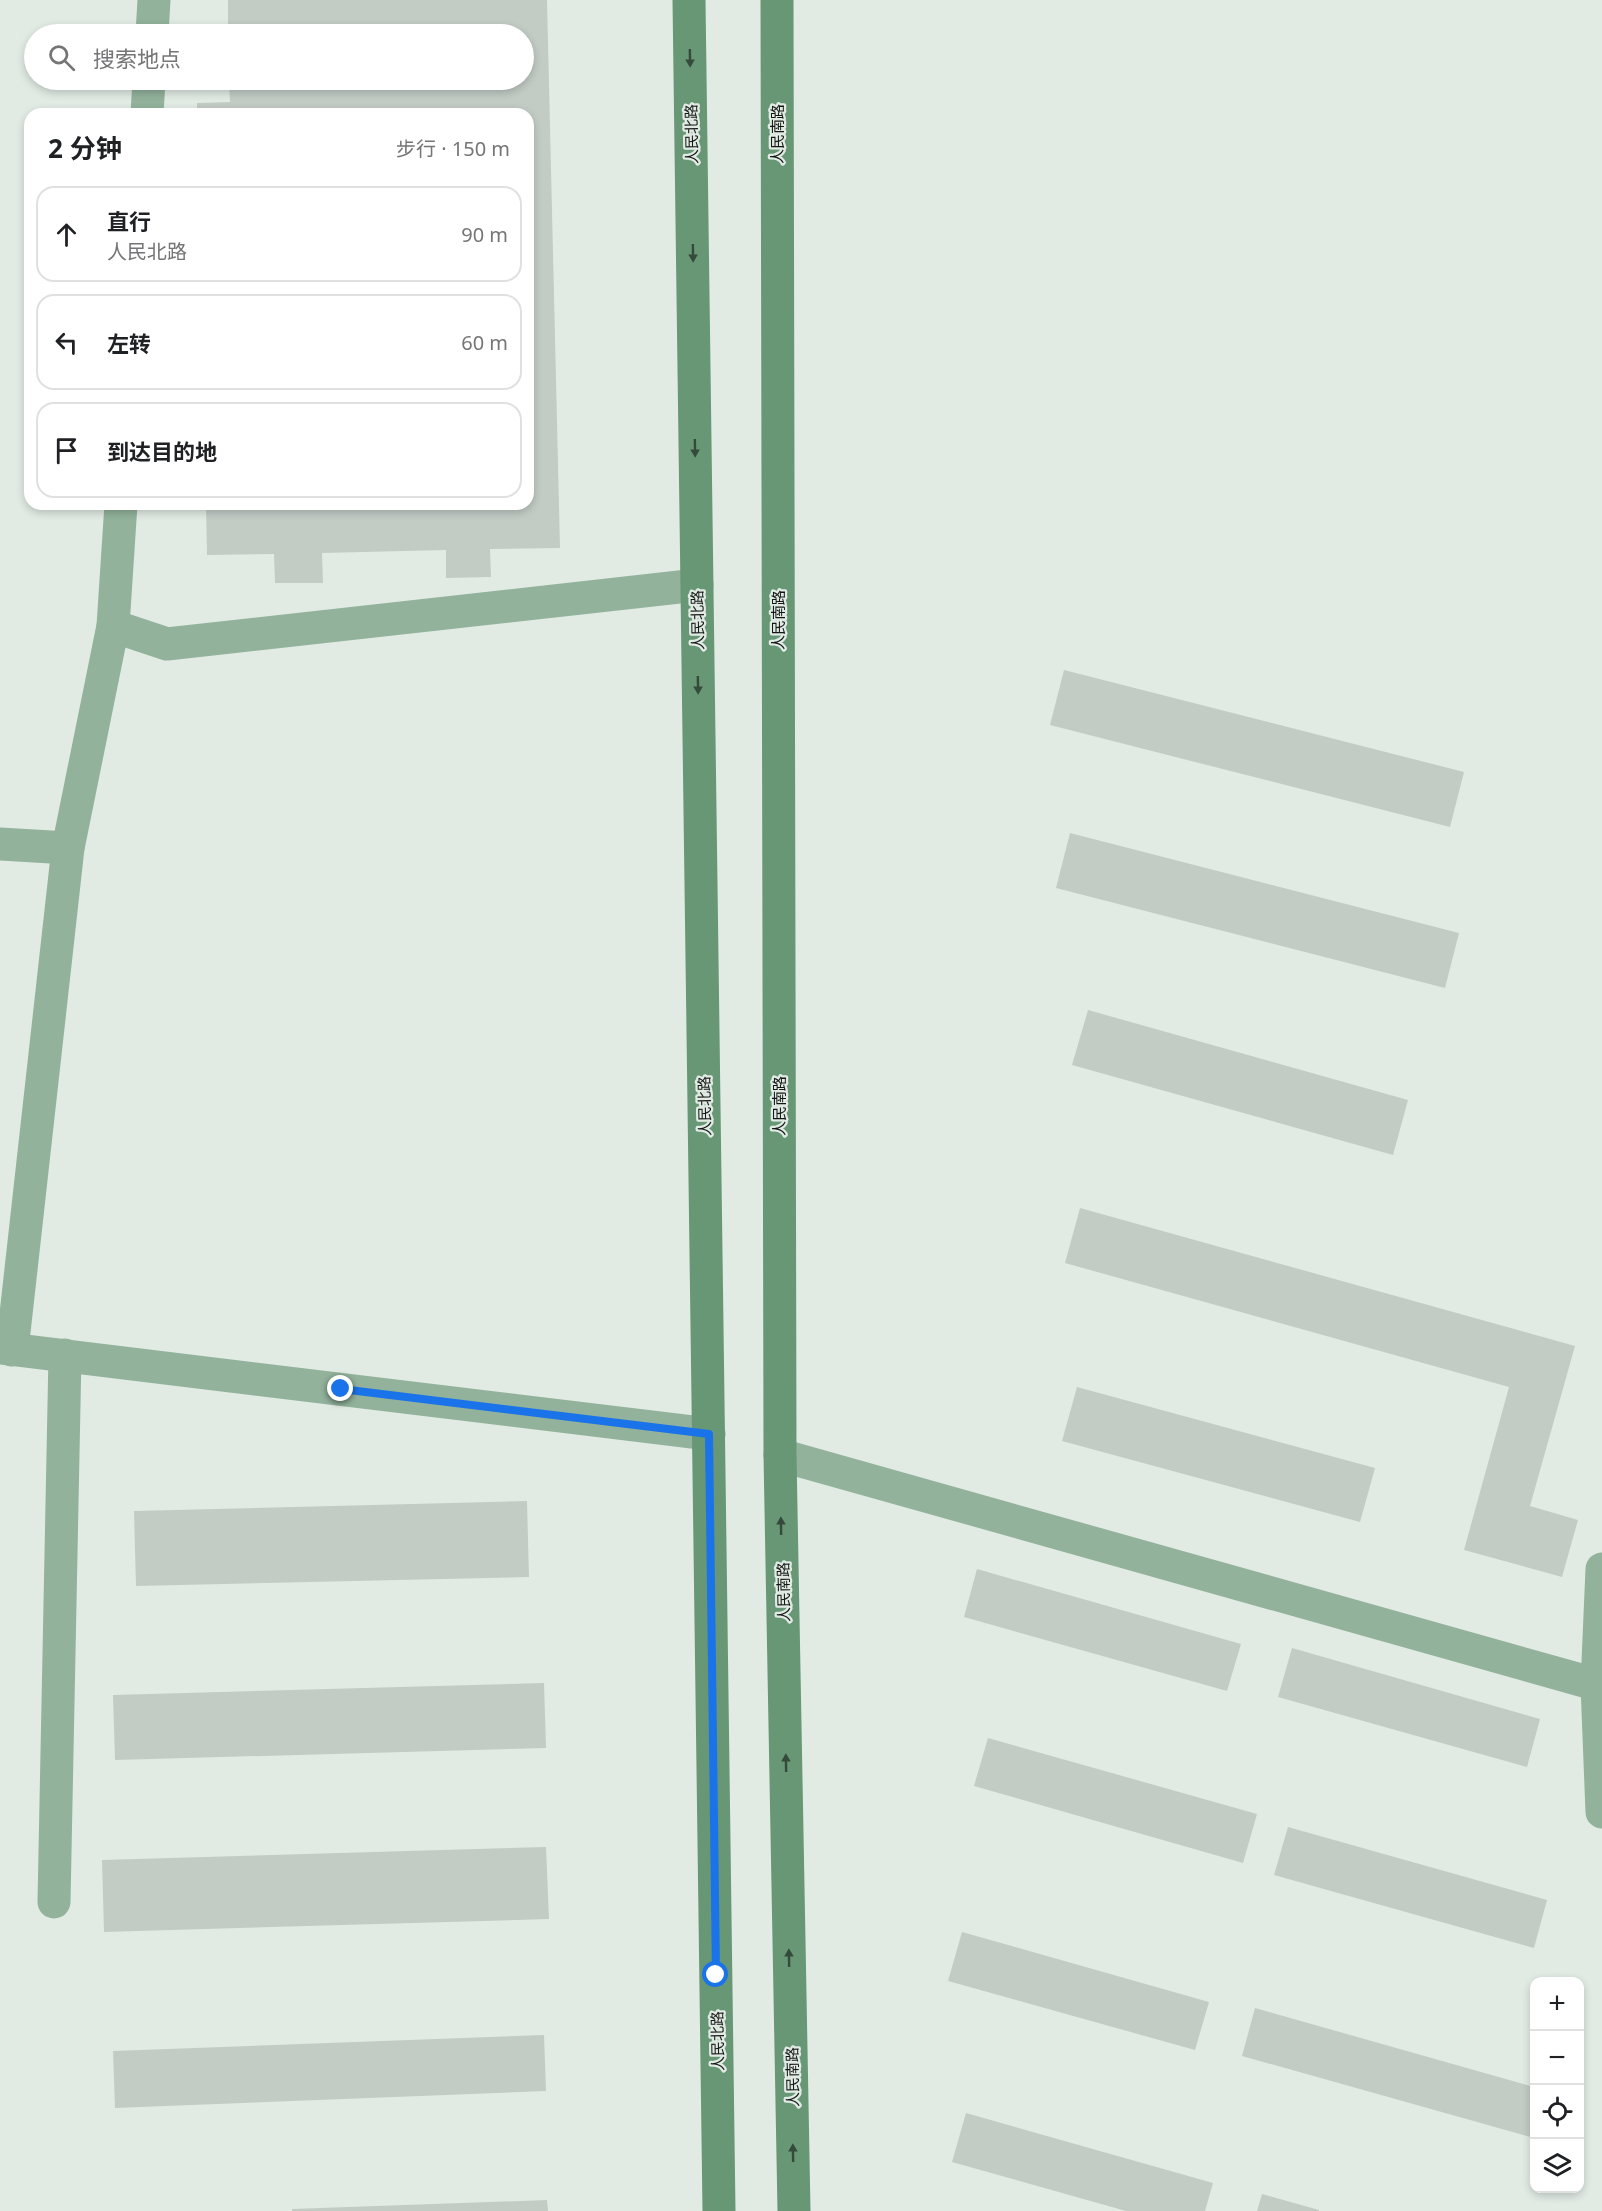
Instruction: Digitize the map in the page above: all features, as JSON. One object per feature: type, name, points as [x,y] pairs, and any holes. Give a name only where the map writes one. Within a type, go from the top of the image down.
[{"type":"main road","name":"人民北路","points":[[689,0],[719,2211]]},
{"type":"main road","name":"人民南路","points":[[777,0],[780,1455],[794,2211]]},
{"type":"street","points":[[153,24],[154,0]]},
{"type":"street","points":[[147,108],[148,90]]},
{"type":"street","points":[[121,510],[113,626],[68,848],[6,1349],[709,1434]]},
{"type":"street","points":[[113,626],[167,644],[697,585]]},
{"type":"street","points":[[0,844],[68,848]]},
{"type":"street","points":[[54,1902],[65,1355]]},
{"type":"street","points":[[780,1455],[1600,1685]]},
{"type":"street","points":[[1602,1569],[1600,1685],[1602,1812]]},
{"type":"building","points":[[228,0],[547,0],[560,548],[490,549],[491,577],[446,578],[446,550],[322,553],[323,583],[275,583],[274,554],[207,555],[206,510],[534,510],[534,108],[197,108],[197,103],[230,102],[229,90],[534,90],[534,24],[228,24]]},
{"type":"building","points":[[1064,670],[1464,772],[1450,827],[1050,725]]},
{"type":"building","points":[[1070,833],[1459,933],[1445,988],[1056,888]]},
{"type":"building","points":[[1088,1010],[1408,1100],[1393,1155],[1072,1065]]},
{"type":"building","points":[[1080,1208],[1575,1346],[1530,1506],[1578,1520],[1562,1577],[1464,1550],[1509,1387],[1065,1263]]},
{"type":"building","points":[[1077,1387],[1375,1468],[1360,1522],[1062,1441]]},
{"type":"building","points":[[527,1501],[529,1577],[136,1586],[134,1511]]},
{"type":"building","points":[[977,1569],[1241,1644],[1227,1691],[964,1617]]},
{"type":"building","points":[[1292,1648],[1540,1719],[1527,1767],[1278,1697]]},
{"type":"building","points":[[544,1683],[546,1748],[115,1760],[113,1695]]},
{"type":"building","points":[[988,1738],[1257,1814],[1243,1863],[974,1786]]},
{"type":"building","points":[[1288,1827],[1547,1900],[1534,1948],[1274,1875]]},
{"type":"building","points":[[546,1847],[549,1919],[104,1932],[102,1860]]},
{"type":"building","points":[[962,1932],[1209,2002],[1195,2050],[948,1981]]},
{"type":"building","points":[[1255,2008],[1530,2086],[1530,2137],[1242,2056]]},
{"type":"building","points":[[544,2035],[546,2091],[115,2108],[113,2051]]},
{"type":"building","points":[[966,2113],[1213,2183],[1205,2211],[1126,2211],[952,2162]]},
{"type":"building","points":[[1262,2194],[1319,2210],[1319,2211],[1257,2211]]},
{"type":"building","points":[[547,2200],[548,2211],[292,2211],[292,2209]]},
{"type":"route","points":[[341,1389],[709,1434],[716,1975]]}]
